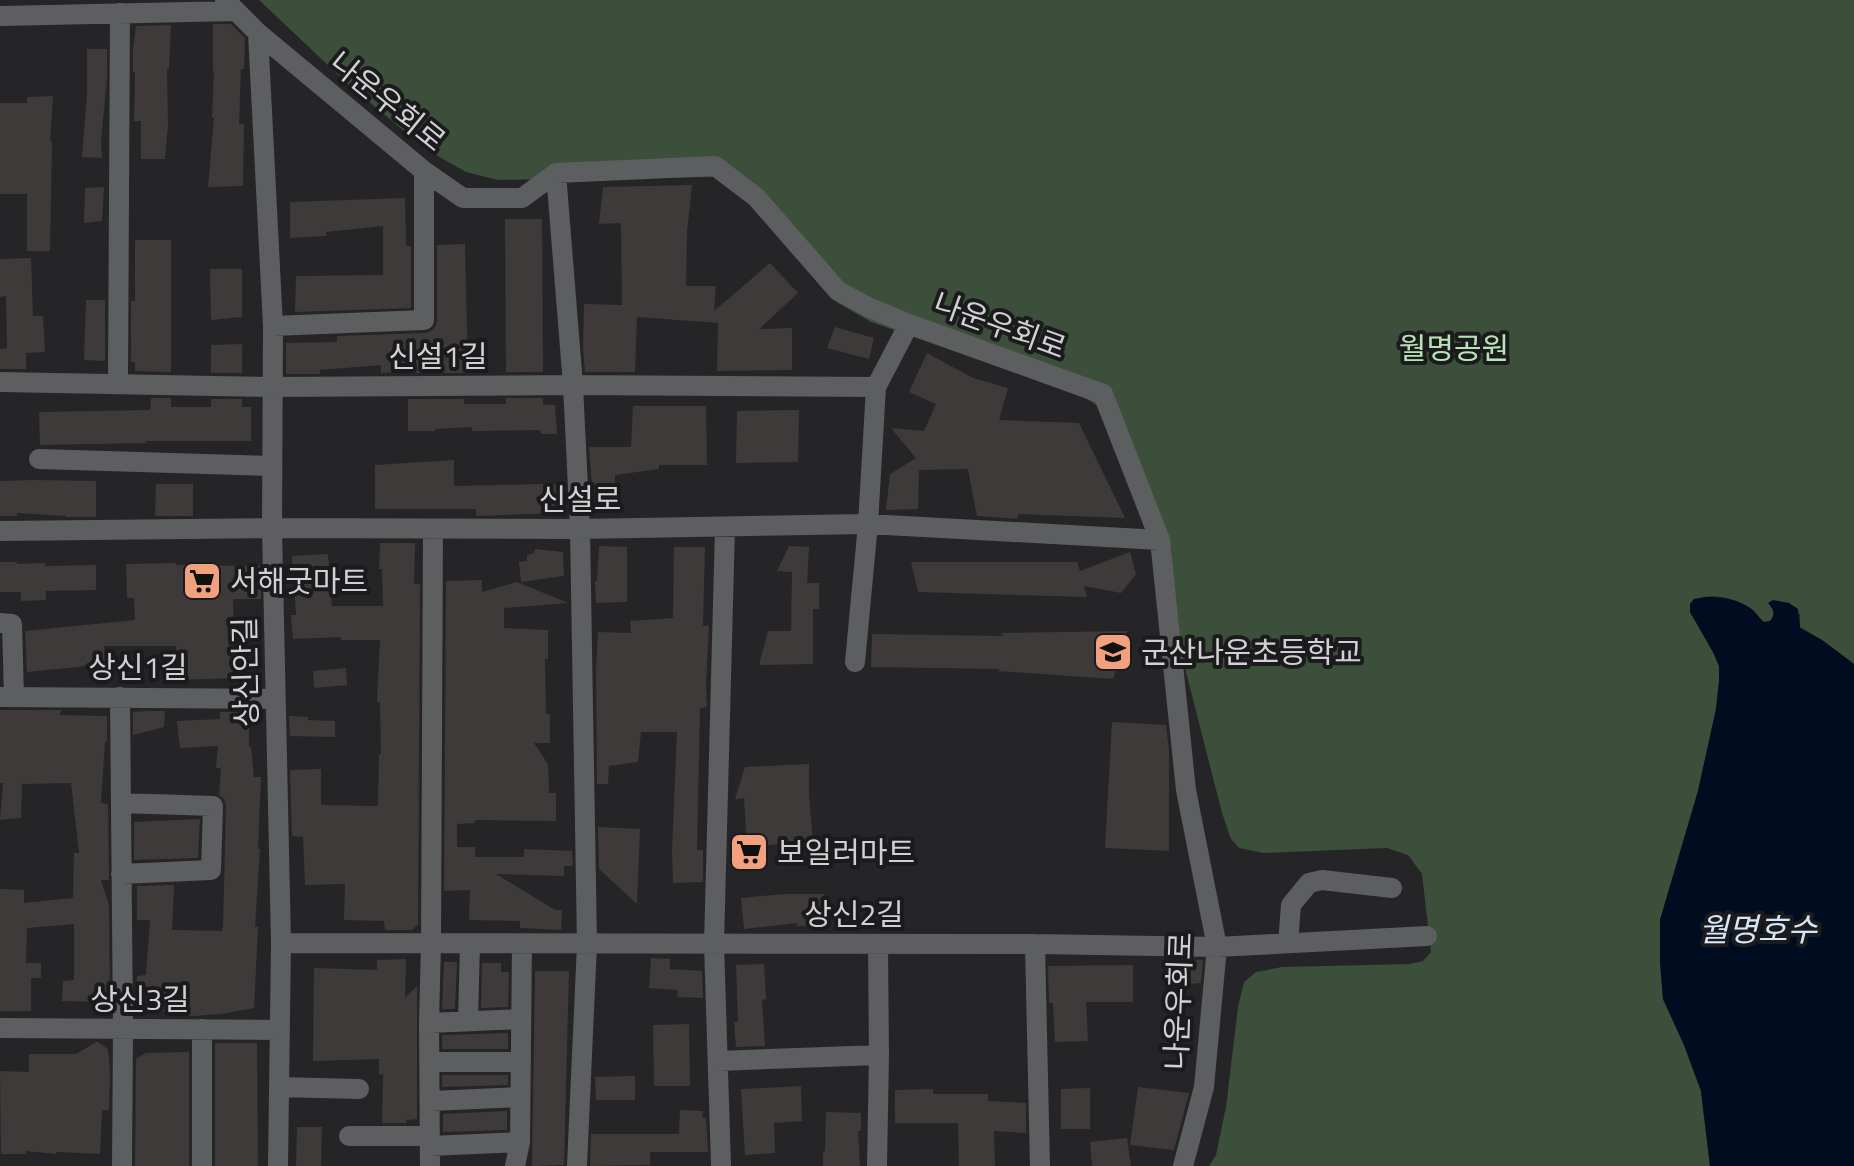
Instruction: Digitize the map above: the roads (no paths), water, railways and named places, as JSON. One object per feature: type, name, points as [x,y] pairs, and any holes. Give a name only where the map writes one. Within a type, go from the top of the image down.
[{"type":"street","points":[[0,16],[120,13],[230,5]]},
{"type":"street","name":"나운우회로","points":[[230,5],[258,33],[424,171],[463,198],[522,198],[556,173],[715,166],[756,197],[838,291],[909,324],[1103,394],[1160,540],[1186,790],[1217,947],[1204,1087],[1183,1166]]},
{"type":"street","points":[[118,383],[120,13]]},
{"type":"street","name":"상신안길","points":[[258,33],[273,326],[272,528],[281,943],[278,1166]]},
{"type":"street","points":[[273,326],[424,320],[424,171]]},
{"type":"street","points":[[556,173],[573,385],[580,529],[587,944],[577,1166]]},
{"type":"street","points":[[855,662],[868,524],[876,387],[909,324]]},
{"type":"street","name":"신설1길","points":[[0,382],[272,387],[876,387]]},
{"type":"street","points":[[39,459],[272,466]]},
{"type":"street","name":"신설로","points":[[0,531],[580,529],[868,524],[1160,540]]},
{"type":"street","points":[[721,1166],[714,944],[725,527]]},
{"type":"street","points":[[430,1149],[433,529]]},
{"type":"street","points":[[0,623],[12,624],[7,697]]},
{"type":"street","name":"상신1길","points":[[7,697],[275,699]]},
{"type":"street","points":[[120,697],[122,1166]]},
{"type":"street","points":[[121,803],[213,806],[211,870],[121,874]]},
{"type":"street","points":[[1288,943],[1291,905],[1309,883],[1322,880],[1392,888]]},
{"type":"street","name":"상신2길","points":[[281,943],[1217,947],[1427,936]]},
{"type":"street","points":[[468,1022],[470,943]]},
{"type":"street","points":[[515,1166],[520,1142],[522,944]]},
{"type":"street","points":[[1035,944],[1040,1166]]},
{"type":"street","points":[[877,1166],[878,945]]},
{"type":"street","points":[[429,1023],[521,1019]]},
{"type":"street","name":"상신3길","points":[[0,1028],[279,1030]]},
{"type":"street","points":[[202,1029],[202,1166]]},
{"type":"street","points":[[718,1061],[879,1055]]},
{"type":"street","points":[[430,1062],[521,1062]]},
{"type":"street","points":[[279,1087],[359,1089]]},
{"type":"street","points":[[431,1101],[520,1097]]},
{"type":"street","points":[[349,1136],[430,1149],[520,1142]]},
{"type":"water","name":"월명호수","points":[[1706,597],[1740,602],[1764,622],[1770,621],[1774,614],[1768,603],[1773,600],[1789,603],[1798,609],[1800,628],[1854,664],[1854,1166],[1710,1166],[1701,1091],[1663,999],[1660,920],[1698,791],[1719,681],[1719,666],[1690,612],[1694,599]]},
{"type":"place","name":"서해굿마트","points":[[202,581]]},
{"type":"place","name":"군산나운초등학교","points":[[1113,652]]},
{"type":"place","name":"보일러마트","points":[[749,852]]},
{"type":"park label","name":"월명공원","points":[[1454,348]]}]
